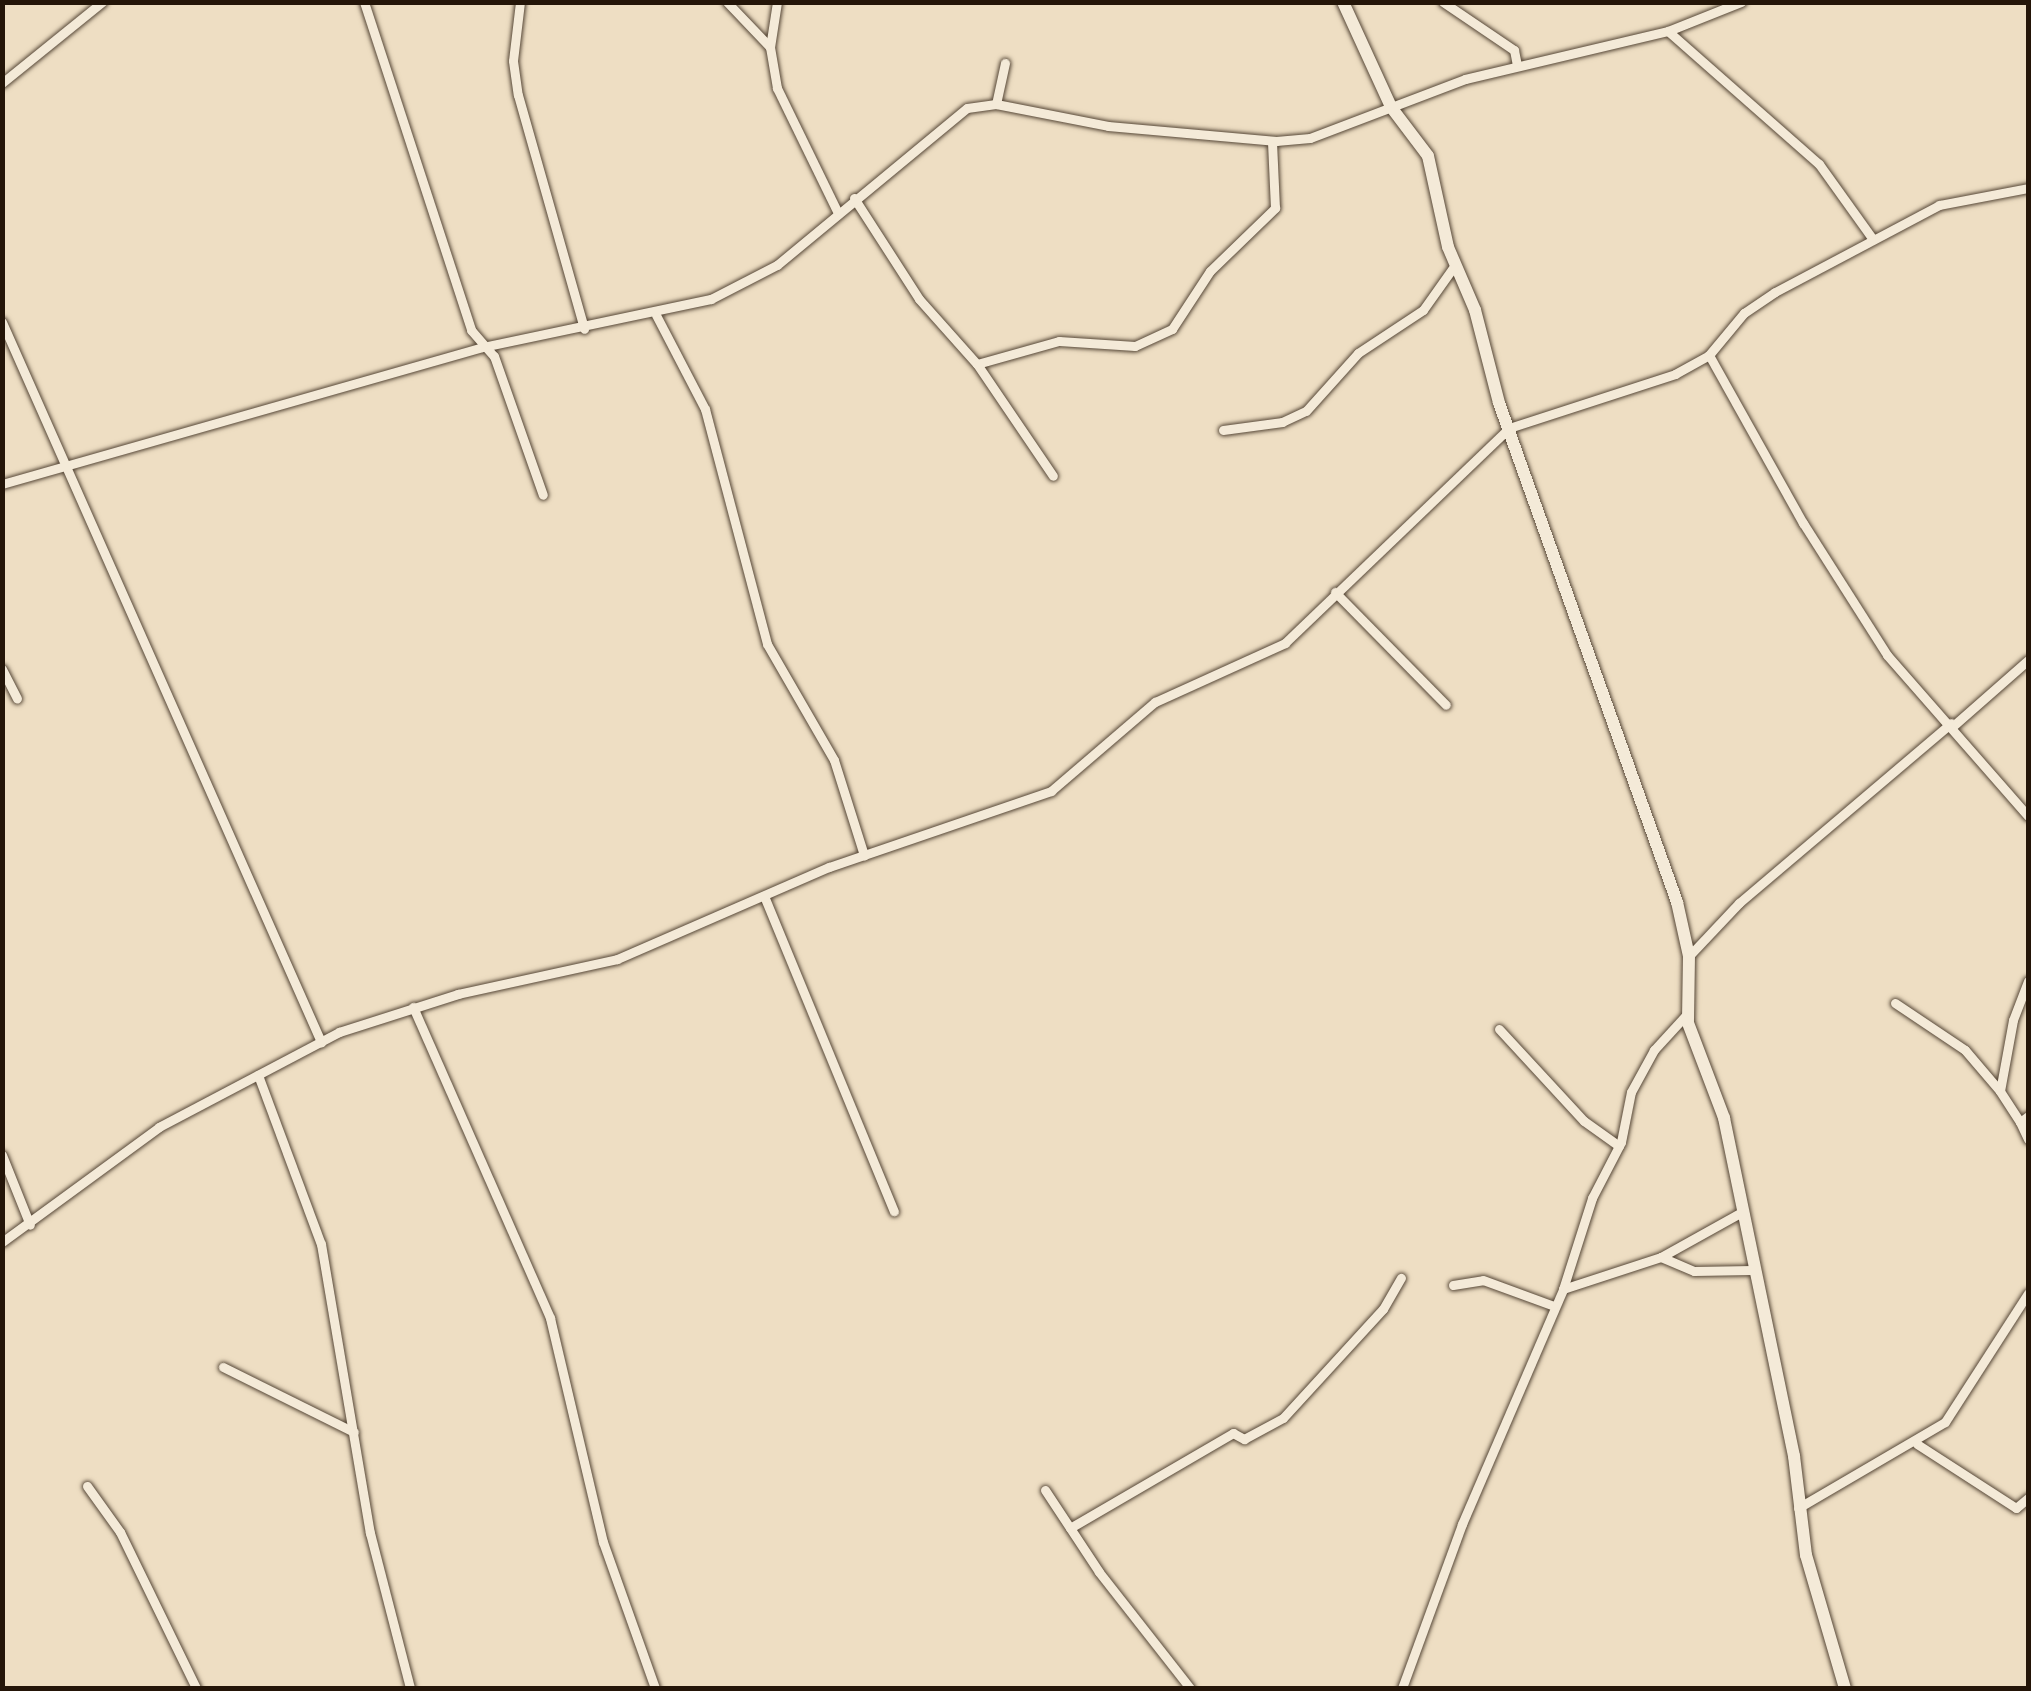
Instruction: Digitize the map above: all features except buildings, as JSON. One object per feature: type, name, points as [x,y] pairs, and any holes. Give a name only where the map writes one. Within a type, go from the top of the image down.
[{"type":"street","points":[[2,83],[102,2]]},
{"type":"street","points":[[364,2],[470,330],[494,356],[543,494]]},
{"type":"street","points":[[520,2],[514,60],[518,95],[584,329]]},
{"type":"street","points":[[727,2],[770,47]]},
{"type":"street","points":[[777,2],[770,47],[788,114],[837,211]]},
{"type":"street","points":[[1343,2],[1391,107],[1428,156],[1455,265],[1475,310],[1509,428],[1659,846],[1689,956],[1687,1014],[1715,1082],[1794,1456],[1798,1508],[1844,1688]]},
{"type":"street","points":[[1443,2],[1514,50],[1517,65]]},
{"type":"street","points":[[2,484],[69,468],[483,346],[656,315],[753,278],[959,112],[996,104],[1072,122],[1272,141],[1324,134],[1517,65],[1668,31],[1741,2]]},
{"type":"street","points":[[1668,31],[1819,164],[1872,238]]},
{"type":"street","points":[[996,104],[1005,63]]},
{"type":"street","points":[[978,364],[1059,341],[1135,346],[1172,329],[1210,271],[1274,208],[1272,141]]},
{"type":"street","points":[[2,1242],[30,1225],[134,1144],[321,1042],[413,1007],[616,959],[864,855],[1051,791],[1155,702],[1285,644],[1509,428],[1660,380],[1708,355],[1744,313],[1872,238],[1960,198],[2028,188]]},
{"type":"street","points":[[854,198],[930,314],[978,364],[1053,476]]},
{"type":"street","points":[[1224,430],[1306,411],[1358,353],[1423,310],[1455,265]]},
{"type":"street","points":[[656,315],[705,409],[767,644],[834,760],[864,855]]},
{"type":"street","points":[[2,322],[243,860],[288,981],[321,1042]]},
{"type":"street","points":[[1708,355],[1887,655],[1952,724],[2028,816]]},
{"type":"street","points":[[1336,592],[1446,705]]},
{"type":"street","points":[[1689,956],[1739,902],[2028,660]]},
{"type":"street","points":[[2,669],[16,698]]},
{"type":"street","points":[[764,896],[894,1211]]},
{"type":"street","points":[[2000,1091],[2013,1020],[2028,980]]},
{"type":"street","points":[[1896,1003],[1954,1041],[2024,1119],[2028,1139]]},
{"type":"street","points":[[413,1007],[550,1318],[604,1542],[655,1688]]},
{"type":"street","points":[[1402,1688],[1563,1289],[1592,1198],[1620,1146],[1640,1072],[1687,1014]]},
{"type":"street","points":[[1499,1029],[1584,1121],[1620,1146]]},
{"type":"street","points":[[258,1075],[321,1244],[370,1533],[410,1688]]},
{"type":"street","points":[[2,1155],[30,1225]]},
{"type":"street","points":[[1563,1289],[1661,1258],[1740,1213]]},
{"type":"street","points":[[1661,1258],[1694,1271],[1752,1270]]},
{"type":"street","points":[[1070,1528],[1233,1433],[1244,1439],[1282,1418],[1383,1310],[1401,1278]]},
{"type":"street","points":[[1453,1285],[1483,1280],[1554,1306]]},
{"type":"street","points":[[1798,1508],[1917,1444],[1944,1422],[2028,1293]]},
{"type":"street","points":[[223,1367],[354,1432]]},
{"type":"street","points":[[1917,1444],[2016,1508],[2028,1498]]},
{"type":"street","points":[[87,1486],[120,1532],[196,1688]]},
{"type":"street","points":[[1045,1490],[1190,1688]]}]
